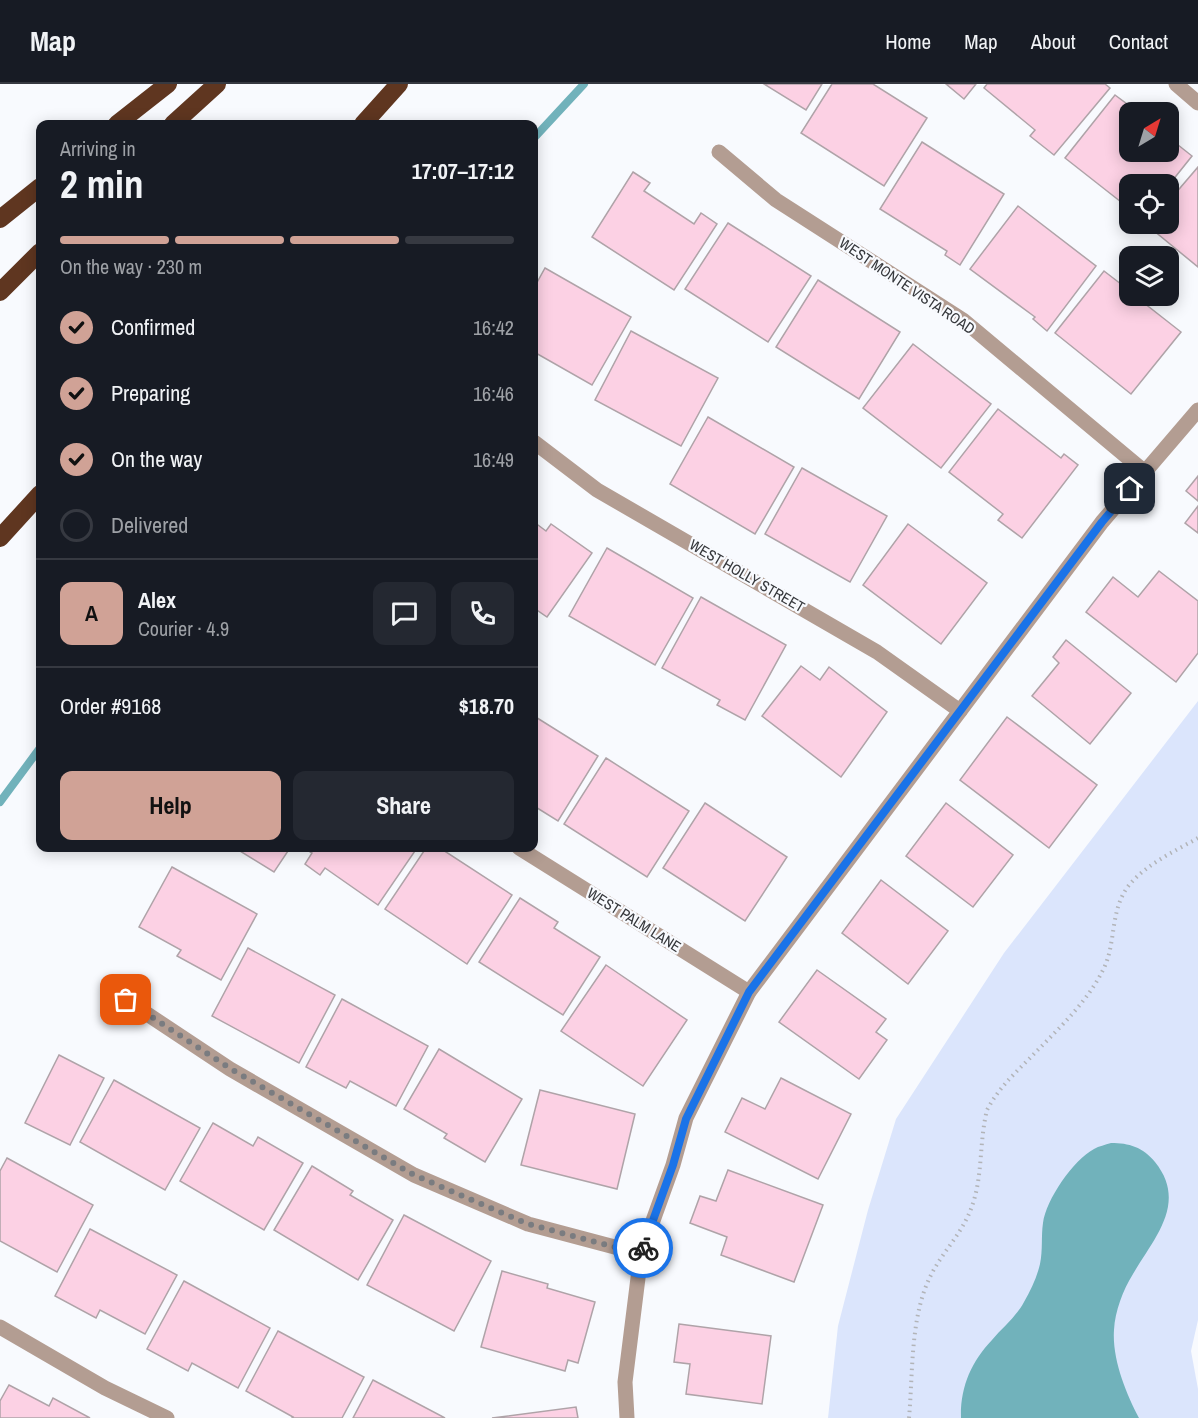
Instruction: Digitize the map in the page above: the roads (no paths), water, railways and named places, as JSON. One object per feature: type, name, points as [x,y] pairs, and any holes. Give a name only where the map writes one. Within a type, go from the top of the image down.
[{"type":"highway","points":[[122,120],[168,84]]},
{"type":"highway","points":[[177,120],[217,84]]},
{"type":"highway","points":[[367,120],[399,84]]},
{"type":"highway","points":[[0,219],[36,190]]},
{"type":"highway","points":[[0,291],[36,256]]},
{"type":"highway","points":[[0,538],[36,498]]},
{"type":"street","points":[[1176,84],[1198,103]]},
{"type":"street","name":"WEST MONTE VISTA ROAD","points":[[719,152],[776,200],[963,320],[1145,472]]},
{"type":"street","points":[[627,1418],[625,1382],[641,1254],[673,1165],[686,1119],[749,992],[1102,522],[1198,410]]},
{"type":"street","name":"WEST HOLLY STREET","points":[[538,445],[597,490],[877,652],[960,711]]},
{"type":"street","name":"WEST PALM LANE","points":[[525,852],[749,992]]},
{"type":"street","points":[[126,1000],[231,1069],[414,1175],[528,1224],[641,1254]]},
{"type":"street","points":[[0,1327],[105,1388],[167,1418]]},
{"type":"water","points":[[1111,1143],[1130,1145],[1146,1153],[1164,1177],[1168,1192],[1168,1206],[1164,1220],[1126,1287],[1115,1323],[1114,1341],[1118,1364],[1129,1398],[1139,1418],[961,1418],[962,1396],[973,1366],[985,1348],[1017,1312],[1027,1297],[1039,1269],[1042,1228],[1045,1214],[1055,1192],[1069,1171],[1086,1154]]},
{"type":"waterway","points":[[538,134],[584,84]]},
{"type":"waterway","points":[[0,802],[36,753]]}]
